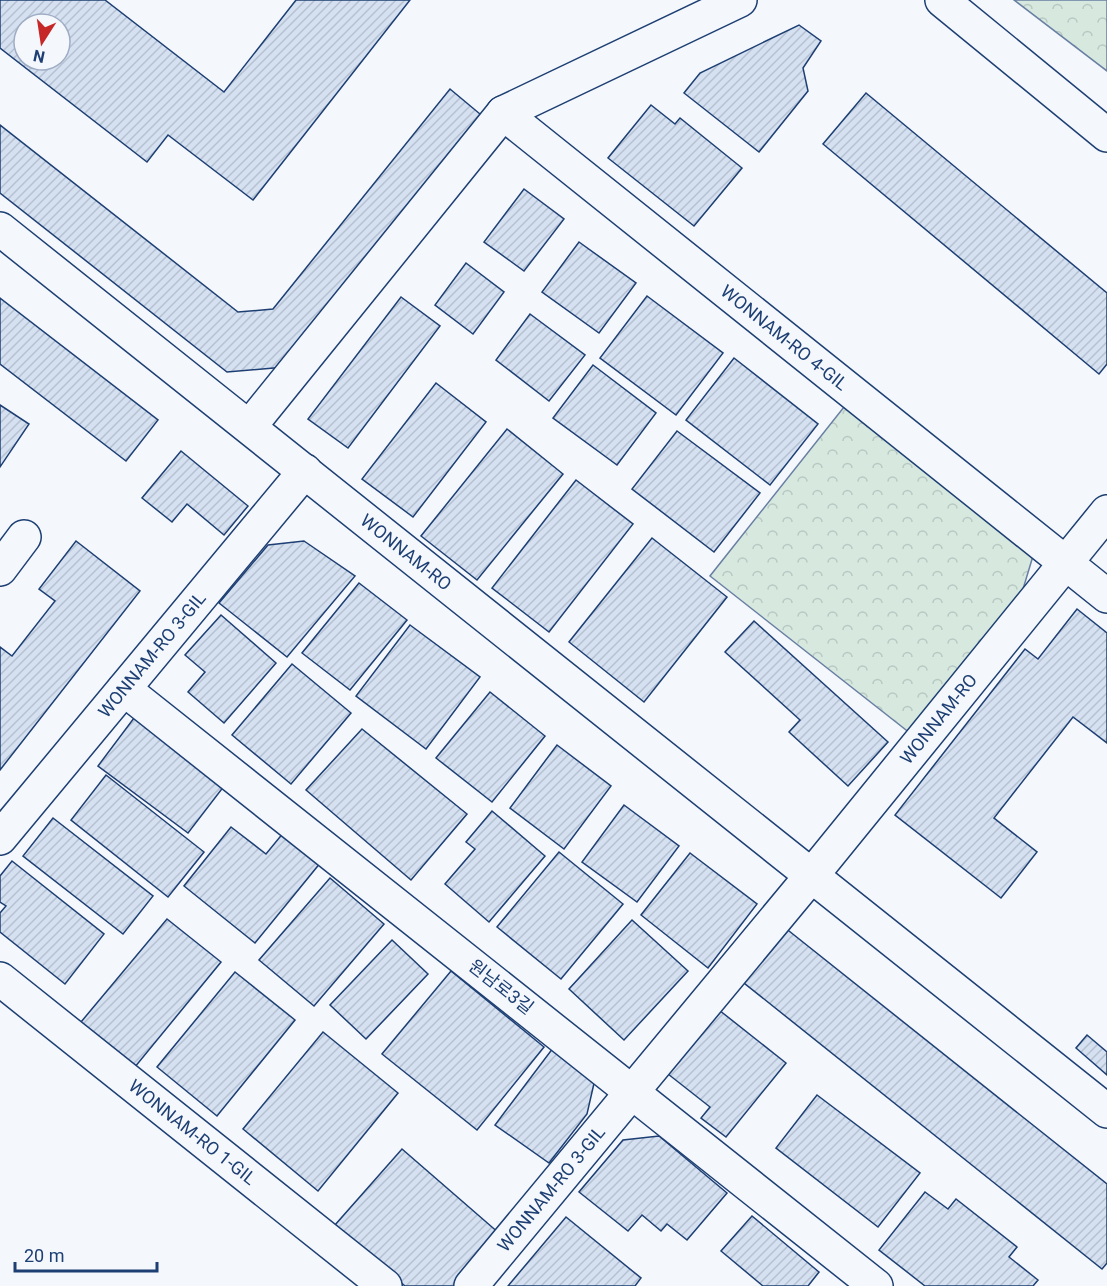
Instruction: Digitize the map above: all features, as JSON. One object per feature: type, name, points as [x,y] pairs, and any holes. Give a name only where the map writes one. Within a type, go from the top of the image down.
[{"type":"street","points":[[250,426],[502,113],[740,0]]},
{"type":"street","points":[[942,0],[1107,135]]},
{"type":"street","name":"WONNAM-RO 4-GIL","points":[[502,113],[1107,596]]},
{"type":"street","name":"WONNAM-RO","points":[[0,229],[1107,1111]]},
{"type":"street","name":"WONNAM-RO 3-GIL","points":[[0,838],[305,471]]},
{"type":"street","points":[[1065,562],[1107,512]]},
{"type":"street","points":[[0,569],[24,537]]},
{"type":"street","name":"WONNAM-RO","points":[[633,1092],[1065,562]]},
{"type":"street","name":"원남로3길","points":[[124,689],[876,1286]]},
{"type":"street","name":"WONNAM-RO 1-GIL","points":[[0,979],[385,1286]]},
{"type":"street","name":"WONNAM-RO 3-GIL","points":[[471,1286],[633,1092]]},
{"type":"green space","points":[[1014,0],[1107,0],[1107,71]]},
{"type":"green space","points":[[844,407],[1033,556],[1017,609],[915,737],[710,576]]},
{"type":"building","points":[[0,0],[105,0],[224,92],[296,0],[410,0],[253,200],[168,135],[147,162],[31,72],[72,72],[72,12],[12,12],[12,57],[0,48]]},
{"type":"building","points":[[799,25],[821,41],[803,68],[808,91],[759,152],[684,93],[700,73]]},
{"type":"building","points":[[450,89],[486,119],[285,367],[227,372],[0,193],[0,125],[238,312],[273,309]]},
{"type":"building","points":[[866,93],[1107,293],[1107,364],[1099,374],[823,144]]},
{"type":"building","points":[[651,105],[675,124],[680,118],[742,168],[694,226],[608,158]]},
{"type":"building","points":[[524,189],[564,219],[524,271],[484,242]]},
{"type":"building","points":[[579,242],[636,283],[599,333],[542,292]]},
{"type":"building","points":[[466,263],[504,292],[473,334],[435,305]]},
{"type":"building","points":[[647,296],[723,353],[676,415],[600,358]]},
{"type":"building","points":[[401,297],[440,326],[348,448],[308,419]]},
{"type":"building","points":[[0,298],[158,420],[126,461],[0,364]]},
{"type":"building","points":[[530,314],[585,355],[549,401],[496,360]]},
{"type":"building","points":[[734,358],[818,424],[770,485],[686,420]]},
{"type":"building","points":[[593,365],[656,413],[617,465],[553,418]]},
{"type":"building","points":[[436,383],[486,422],[413,517],[362,479]]},
{"type":"building","points":[[0,405],[29,424],[0,467]]},
{"type":"building","points":[[507,429],[563,474],[477,580],[421,536]]},
{"type":"building","points":[[677,431],[760,493],[714,552],[632,489]]},
{"type":"building","points":[[181,451],[248,506],[224,535],[187,504],[172,522],[142,498]]},
{"type":"building","points":[[576,480],[633,524],[549,632],[492,588]]},
{"type":"building","points":[[652,538],[727,597],[644,702],[569,642]]},
{"type":"building","points":[[76,541],[140,591],[0,770],[0,647],[12,656],[55,601],[39,589]]},
{"type":"building","points":[[304,541],[355,576],[287,657],[219,603],[268,545]]},
{"type":"building","points":[[359,583],[407,620],[350,690],[302,653]]},
{"type":"building","points":[[1077,609],[1107,633],[1107,743],[1073,717],[994,818],[1037,852],[1001,898],[895,815],[1025,649],[1038,659]]},
{"type":"building","points":[[221,615],[276,663],[224,723],[188,692],[205,672],[185,655]]},
{"type":"building","points":[[754,621],[888,742],[848,786],[789,732],[800,720],[725,652]]},
{"type":"building","points":[[410,625],[480,677],[426,749],[356,696]]},
{"type":"building","points":[[292,664],[351,713],[291,784],[232,735]]},
{"type":"building","points":[[490,692],[545,736],[492,802],[436,758]]},
{"type":"building","points":[[137,714],[228,781],[188,833],[98,766]]},
{"type":"building","points":[[362,729],[467,814],[411,880],[306,790]]},
{"type":"building","points":[[557,745],[611,786],[564,849],[510,808]]},
{"type":"building","points":[[106,775],[204,852],[168,897],[71,820]]},
{"type":"building","points":[[624,805],[679,846],[637,902],[582,862]]},
{"type":"building","points":[[492,811],[545,856],[489,922],[445,884],[475,849],[466,842]]},
{"type":"building","points":[[53,818],[153,896],[123,934],[23,856]]},
{"type":"building","points":[[231,827],[266,854],[284,832],[321,862],[255,943],[184,886]]},
{"type":"building","points":[[559,852],[623,904],[561,979],[497,927]]},
{"type":"building","points":[[690,853],[757,904],[708,968],[641,915]]},
{"type":"building","points":[[12,861],[104,934],[65,984],[0,932],[0,913],[6,906],[0,902],[0,876]]},
{"type":"building","points":[[330,878],[384,924],[314,1006],[259,960]]},
{"type":"building","points":[[167,919],[221,962],[130,1073],[76,1028]]},
{"type":"building","points":[[632,920],[688,971],[624,1040],[569,989]]},
{"type":"building","points":[[784,927],[1107,1184],[1107,1263],[1102,1269],[744,983]]},
{"type":"building","points":[[392,940],[428,974],[366,1039],[330,1005]]},
{"type":"building","points":[[451,971],[544,1047],[477,1130],[382,1054]]},
{"type":"building","points":[[235,972],[295,1020],[217,1116],[157,1067]]},
{"type":"building","points":[[719,1010],[786,1063],[726,1137],[701,1118],[710,1107],[668,1074]]},
{"type":"building","points":[[323,1032],[398,1093],[318,1191],[243,1129]]},
{"type":"building","points":[[1087,1035],[1107,1052],[1107,1075],[1076,1048]]},
{"type":"building","points":[[553,1048],[595,1079],[587,1114],[549,1163],[495,1125]]},
{"type":"building","points":[[817,1095],[920,1173],[878,1227],[776,1148]]},
{"type":"building","points":[[659,1136],[727,1193],[687,1240],[667,1224],[661,1231],[642,1215],[628,1231],[579,1192],[623,1140]]},
{"type":"building","points":[[402,1149],[500,1234],[454,1286],[405,1286],[335,1225]]},
{"type":"building","points":[[925,1192],[948,1209],[956,1199],[1017,1247],[1009,1257],[1038,1280],[1033,1286],[925,1286],[879,1250]]},
{"type":"building","points":[[752,1216],[819,1272],[808,1286],[763,1286],[721,1251]]},
{"type":"building","points":[[566,1217],[641,1278],[635,1286],[508,1286]]}]
